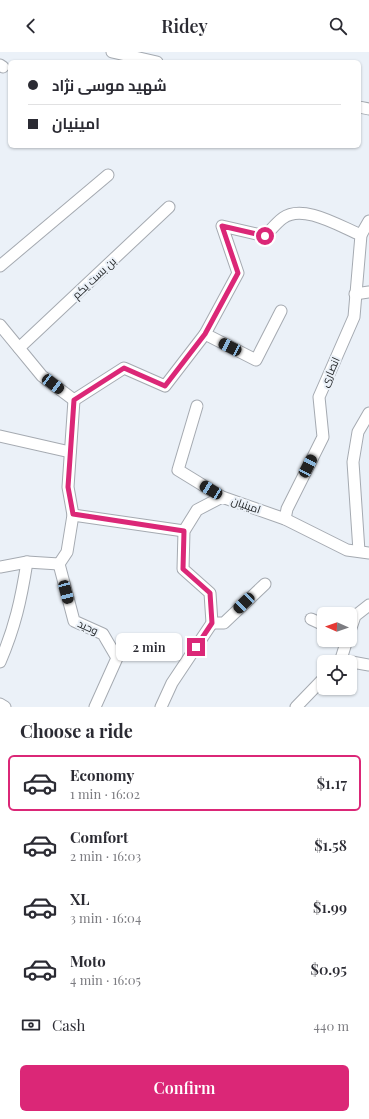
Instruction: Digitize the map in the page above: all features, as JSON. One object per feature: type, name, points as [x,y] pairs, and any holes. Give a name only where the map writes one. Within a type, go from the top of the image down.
[{"type":"street","points":[[112,52],[149,60]]},
{"type":"street","points":[[0,266],[108,175]]},
{"type":"street","name":"بن بست یکم","points":[[19,348],[169,208]]},
{"type":"street","points":[[74,400],[124,368],[165,386],[205,334],[238,273],[222,226],[265,236],[284,218],[297,212],[308,213],[361,235]]},
{"type":"street","name":"انصاری","points":[[285,519],[287,508],[323,437],[318,397],[354,317],[361,235],[369,221]]},
{"type":"street","points":[[355,294],[369,292]]},
{"type":"street","points":[[205,334],[256,360],[281,311]]},
{"type":"street","points":[[0,325],[42,376],[74,400]]},
{"type":"street","points":[[0,567],[27,562],[59,564],[67,552],[73,514],[68,487],[74,400]]},
{"type":"street","points":[[197,406],[178,470],[222,497]]},
{"type":"street","points":[[364,552],[353,462],[358,432],[369,413]]},
{"type":"street","points":[[0,436],[70,452]]},
{"type":"street","name":"امینیان","points":[[184,531],[197,510],[222,497],[285,519],[347,550],[364,552]]},
{"type":"street","points":[[73,514],[184,531],[183,569],[210,593],[212,623],[172,684],[161,707]]},
{"type":"street","points":[[0,662],[13,632],[20,604],[27,562]]},
{"type":"street","name":"وحید","points":[[59,564],[74,621],[103,634],[117,658],[95,707]]},
{"type":"street","points":[[212,623],[224,623],[265,584]]},
{"type":"street","points":[[357,614],[369,605]]},
{"type":"street","points":[[311,619],[317,622]]},
{"type":"street","points":[[357,663],[369,665]]},
{"type":"street","points":[[296,707],[317,685]]},
{"type":"street","points":[[0,704],[5,707]]},
{"type":"route","points":[[196,647],[212,623],[210,593],[183,569],[184,531],[73,514],[68,487],[74,400],[124,368],[165,386],[205,334],[238,273],[222,226],[265,236]]}]
